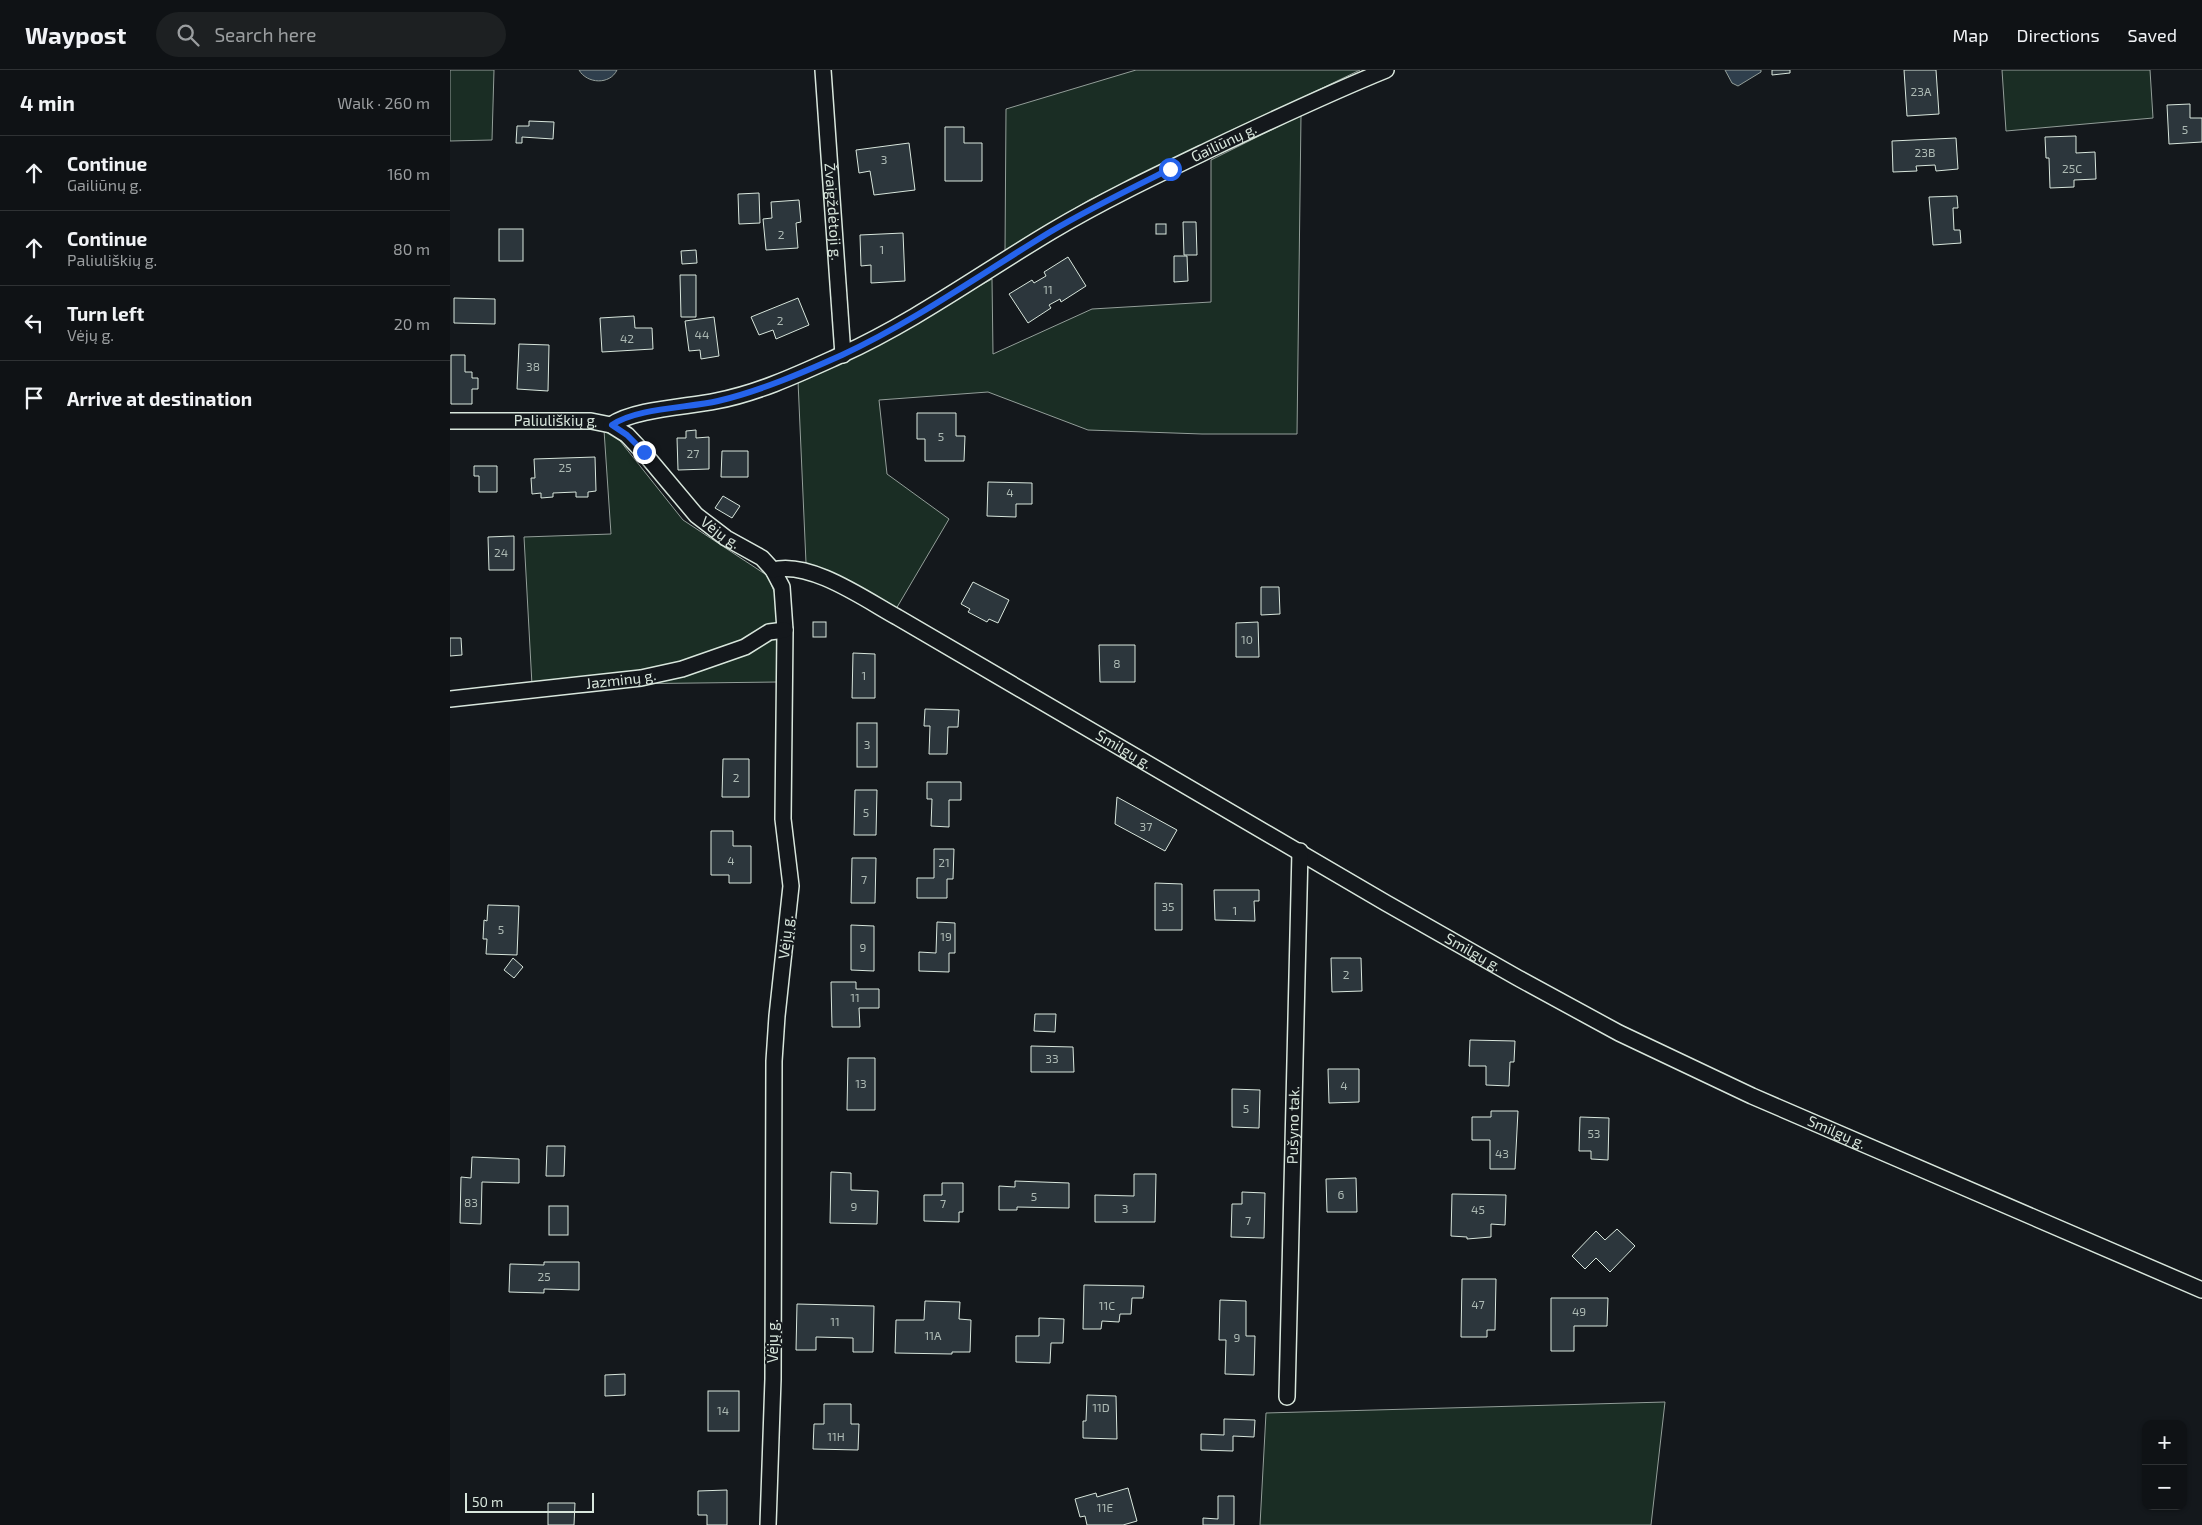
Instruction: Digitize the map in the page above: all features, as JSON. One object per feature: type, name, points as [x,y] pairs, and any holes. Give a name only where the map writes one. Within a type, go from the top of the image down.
[{"type":"street","name":"Žvaigždėtoji g.","points":[[823,70],[843,355]]},
{"type":"street","name":"Gailiūnų g.","points":[[804,371],[843,355],[922,311],[1109,198],[1321,97],[1386,70]]},
{"type":"street","name":"Paliuliškių g.","points":[[450,421],[591,421],[612,425],[620,419],[716,401],[756,390],[804,371]]},
{"type":"street","name":"Vėjų g.","points":[[612,425],[627,435],[644,452],[696,515],[726,538],[762,558],[773,570],[782,588],[785,630],[783,819],[791,886],[774,1061],[773,1379],[768,1525]]},
{"type":"street","name":"Smilgų g.","points":[[773,570],[783,567],[794,568],[830,580],[1510,973],[1620,1033],[1752,1096],[2202,1290]]},
{"type":"street","name":"Jazminų g.","points":[[450,699],[641,678],[682,669],[744,647],[769,632],[785,630]]},
{"type":"street","name":"Pušyno tak.","points":[[1287,1397],[1300,851]]},
{"type":"green space","points":[[450,70],[494,70],[492,140],[450,141]]},
{"type":"green space","points":[[1136,70],[1360,70],[1089,200],[1005,252],[1006,109]]},
{"type":"green space","points":[[2002,70],[2150,70],[2153,118],[2006,131]]},
{"type":"green space","points":[[1301,115],[1297,434],[1202,434],[1088,430],[988,392],[879,400],[887,474],[949,519],[896,609],[806,563],[798,381],[842,361],[992,279],[993,354],[1092,309],[1211,302],[1211,160]]},
{"type":"green space","points":[[604,430],[613,432],[683,520],[768,576],[778,602],[778,682],[532,685],[524,537],[611,534]]},
{"type":"green space","points":[[1665,1402],[1651,1525],[1260,1525],[1266,1413]]},
{"type":"water","points":[[579,70],[617,70],[609,78],[598,81],[587,78]]},
{"type":"water","points":[[1725,70],[1761,70],[1761,72],[1738,86],[1732,83]]},
{"type":"building","points":[[1772,70],[1790,70],[1790,73],[1772,75]]},
{"type":"building","points":[[1904,70],[1936,70],[1939,114],[1907,116]]},
{"type":"building","points":[[2190,104],[2190,118],[2202,118],[2202,142],[2169,144],[2167,105]]},
{"type":"building","points":[[529,121],[554,122],[553,139],[522,137],[522,143],[516,143],[517,126],[529,126]]},
{"type":"building","points":[[945,127],[964,127],[964,143],[982,143],[982,181],[945,181]]},
{"type":"building","points":[[2076,136],[2076,153],[2095,152],[2096,179],[2074,180],[2074,187],[2050,188],[2049,158],[2046,158],[2045,137]]},
{"type":"building","points":[[1956,138],[1958,169],[1936,171],[1935,165],[1916,166],[1917,171],[1893,172],[1892,141]]},
{"type":"building","points":[[909,143],[915,190],[874,195],[870,171],[859,173],[856,150]]},
{"type":"building","points":[[759,193],[760,223],[739,224],[738,194]]},
{"type":"building","points":[[1957,196],[1958,208],[1953,208],[1954,230],[1960,230],[1961,243],[1933,245],[1929,197]]},
{"type":"building","points":[[799,200],[801,222],[796,223],[798,248],[766,250],[763,219],[772,218],[771,202]]},
{"type":"building","points":[[1183,222],[1196,222],[1197,255],[1184,255]]},
{"type":"building","points":[[1156,224],[1166,224],[1166,234],[1156,234]]},
{"type":"building","points":[[499,229],[523,229],[523,261],[499,261]]},
{"type":"building","points":[[903,233],[905,281],[871,283],[871,265],[861,266],[860,235]]},
{"type":"building","points":[[696,250],[697,263],[682,264],[681,251]]},
{"type":"building","points":[[1174,256],[1187,256],[1188,281],[1174,282]]},
{"type":"building","points":[[1068,257],[1086,286],[1061,302],[1060,299],[1049,305],[1051,308],[1028,323],[1009,294],[1032,280],[1034,283],[1046,276],[1044,272]]},
{"type":"building","points":[[680,275],[696,275],[696,317],[681,317]]},
{"type":"building","points":[[454,298],[495,299],[495,324],[454,323]]},
{"type":"building","points":[[798,298],[809,325],[776,339],[773,330],[759,335],[751,317]]},
{"type":"building","points":[[634,316],[635,328],[652,328],[653,349],[602,352],[600,318]]},
{"type":"building","points":[[714,317],[719,356],[701,359],[700,350],[689,351],[685,321]]},
{"type":"building","points":[[519,344],[549,345],[548,391],[517,389]]},
{"type":"building","points":[[451,355],[465,355],[465,372],[472,372],[472,378],[478,378],[478,389],[472,389],[472,404],[451,404]]},
{"type":"building","points":[[917,413],[956,413],[956,436],[965,436],[964,461],[925,461],[925,439],[917,439]]},
{"type":"building","points":[[696,430],[696,438],[709,437],[709,469],[678,470],[677,438],[686,438],[686,431]]},
{"type":"building","points":[[722,451],[748,451],[748,477],[721,477]]},
{"type":"building","points":[[595,457],[596,491],[588,492],[588,497],[576,497],[576,492],[553,493],[553,497],[541,498],[541,493],[532,494],[531,478],[535,478],[534,459]]},
{"type":"building","points":[[474,466],[497,466],[497,492],[479,492],[479,476],[474,476]]},
{"type":"building","points":[[988,482],[1032,483],[1032,504],[1016,504],[1016,517],[987,516]]},
{"type":"building","points":[[723,496],[740,506],[732,518],[715,508]]},
{"type":"building","points":[[514,536],[514,570],[489,570],[488,537]]},
{"type":"building","points":[[973,582],[1009,600],[998,623],[989,619],[987,622],[968,612],[970,609],[961,604]]},
{"type":"building","points":[[1261,587],[1279,587],[1280,614],[1261,615]]},
{"type":"building","points":[[813,622],[826,622],[826,637],[813,637]]},
{"type":"building","points":[[1258,622],[1259,657],[1236,657],[1236,623]]},
{"type":"building","points":[[450,638],[461,638],[462,655],[450,656]]},
{"type":"building","points":[[1099,645],[1135,645],[1135,682],[1100,682]]},
{"type":"building","points":[[853,653],[875,654],[875,698],[852,698]]},
{"type":"building","points":[[925,709],[959,710],[958,727],[948,727],[947,754],[929,754],[930,726],[924,726]]},
{"type":"building","points":[[857,723],[877,723],[877,767],[857,767]]},
{"type":"building","points":[[723,759],[749,759],[749,797],[722,797]]},
{"type":"building","points":[[927,782],[961,782],[961,800],[949,800],[949,827],[931,826],[932,799],[927,799]]},
{"type":"building","points":[[855,790],[877,790],[876,835],[854,835]]},
{"type":"building","points":[[1117,797],[1177,830],[1165,851],[1115,824]]},
{"type":"building","points":[[711,831],[733,831],[733,846],[751,846],[751,883],[729,883],[729,875],[711,875]]},
{"type":"building","points":[[934,849],[954,849],[953,879],[947,879],[947,898],[917,898],[917,878],[934,878]]},
{"type":"building","points":[[852,858],[876,858],[875,903],[851,903]]},
{"type":"building","points":[[1155,883],[1182,884],[1182,930],[1155,930]]},
{"type":"building","points":[[1214,890],[1259,890],[1259,901],[1254,901],[1255,921],[1215,920]]},
{"type":"building","points":[[488,905],[519,906],[517,955],[486,954],[487,939],[483,939],[484,920],[487,921]]},
{"type":"building","points":[[937,922],[955,923],[955,953],[949,953],[949,972],[919,971],[919,952],[936,953]]},
{"type":"building","points":[[851,925],[874,926],[874,971],[851,970]]},
{"type":"building","points":[[513,958],[523,967],[514,978],[504,970]]},
{"type":"building","points":[[1331,958],[1361,958],[1362,991],[1332,992]]},
{"type":"building","points":[[831,982],[856,982],[856,989],[879,989],[879,1008],[859,1008],[860,1027],[832,1027]]},
{"type":"building","points":[[1035,1014],[1056,1014],[1055,1032],[1034,1031]]},
{"type":"building","points":[[1470,1040],[1515,1041],[1514,1062],[1510,1062],[1509,1086],[1486,1085],[1486,1066],[1469,1066]]},
{"type":"building","points":[[1031,1046],[1073,1047],[1074,1072],[1031,1072]]},
{"type":"building","points":[[848,1058],[875,1058],[875,1110],[847,1110]]},
{"type":"building","points":[[1328,1069],[1359,1069],[1359,1102],[1329,1103]]},
{"type":"building","points":[[1232,1089],[1260,1090],[1259,1128],[1232,1127]]},
{"type":"building","points":[[1491,1111],[1518,1111],[1515,1169],[1490,1169],[1490,1140],[1472,1140],[1472,1117],[1491,1117]]},
{"type":"building","points":[[1580,1117],[1609,1118],[1608,1160],[1591,1159],[1591,1151],[1579,1151]]},
{"type":"building","points":[[547,1146],[565,1146],[564,1176],[546,1176]]},
{"type":"building","points":[[472,1157],[519,1159],[519,1183],[482,1182],[481,1224],[460,1223],[461,1177],[471,1178]]},
{"type":"building","points":[[831,1172],[851,1173],[851,1190],[878,1191],[877,1224],[830,1223]]},
{"type":"building","points":[[1134,1174],[1156,1174],[1155,1222],[1095,1222],[1095,1195],[1134,1196]]},
{"type":"building","points":[[1356,1178],[1357,1212],[1327,1212],[1326,1179]]},
{"type":"building","points":[[1015,1181],[1069,1183],[1069,1208],[1017,1207],[1017,1210],[999,1210],[999,1186],[1015,1187]]},
{"type":"building","points":[[942,1183],[963,1183],[963,1212],[959,1212],[959,1222],[924,1221],[924,1195],[942,1195]]},
{"type":"building","points":[[1242,1192],[1265,1193],[1264,1238],[1231,1237],[1232,1204],[1242,1204]]},
{"type":"building","points":[[1452,1194],[1506,1195],[1505,1225],[1491,1224],[1491,1237],[1467,1239],[1467,1237],[1451,1236]]},
{"type":"building","points":[[549,1206],[568,1206],[568,1235],[549,1235]]},
{"type":"building","points":[[1617,1229],[1635,1246],[1610,1272],[1596,1258],[1585,1269],[1572,1256],[1596,1231],[1605,1240]]},
{"type":"building","points":[[544,1262],[579,1262],[579,1290],[544,1289],[544,1293],[509,1292],[510,1264],[544,1265]]},
{"type":"building","points":[[1462,1279],[1496,1279],[1495,1330],[1487,1330],[1487,1337],[1461,1337]]},
{"type":"building","points":[[1084,1285],[1144,1286],[1143,1298],[1132,1298],[1131,1314],[1120,1314],[1119,1322],[1102,1321],[1101,1329],[1083,1329]]},
{"type":"building","points":[[1551,1298],[1608,1298],[1607,1326],[1574,1326],[1574,1351],[1551,1351]]},
{"type":"building","points":[[1220,1300],[1246,1301],[1246,1336],[1255,1336],[1254,1375],[1225,1374],[1226,1340],[1219,1340]]},
{"type":"building","points":[[925,1301],[960,1302],[959,1319],[971,1320],[970,1352],[952,1352],[952,1354],[895,1353],[896,1320],[924,1320]]},
{"type":"building","points":[[797,1304],[874,1306],[873,1352],[853,1352],[853,1338],[816,1337],[816,1350],[796,1350]]},
{"type":"building","points":[[1039,1318],[1064,1319],[1063,1343],[1051,1343],[1050,1363],[1016,1362],[1016,1336],[1039,1336]]},
{"type":"building","points":[[625,1374],[625,1395],[605,1396],[605,1375]]},
{"type":"building","points":[[708,1391],[739,1391],[739,1431],[708,1431]]},
{"type":"building","points":[[1087,1395],[1116,1396],[1117,1439],[1083,1438],[1083,1421],[1086,1421]]},
{"type":"building","points":[[824,1404],[851,1404],[851,1424],[859,1424],[858,1450],[813,1449],[814,1424],[824,1424]]},
{"type":"building","points":[[1224,1419],[1255,1420],[1254,1437],[1233,1436],[1233,1451],[1201,1450],[1201,1434],[1224,1435]]},
{"type":"building","points":[[1128,1488],[1137,1521],[1123,1525],[1087,1525],[1085,1516],[1080,1517],[1075,1499],[1096,1493],[1097,1497]]},
{"type":"building","points":[[727,1490],[727,1525],[707,1525],[707,1515],[698,1515],[698,1491]]},
{"type":"building","points":[[1218,1496],[1234,1496],[1234,1525],[1203,1525],[1203,1518],[1218,1519]]},
{"type":"building","points":[[548,1503],[575,1503],[574,1525],[548,1525]]},
{"type":"route","points":[[644,452],[627,435],[612,425],[620,419],[716,401],[756,390],[843,355],[922,311],[1109,198],[1170,169]]}]
